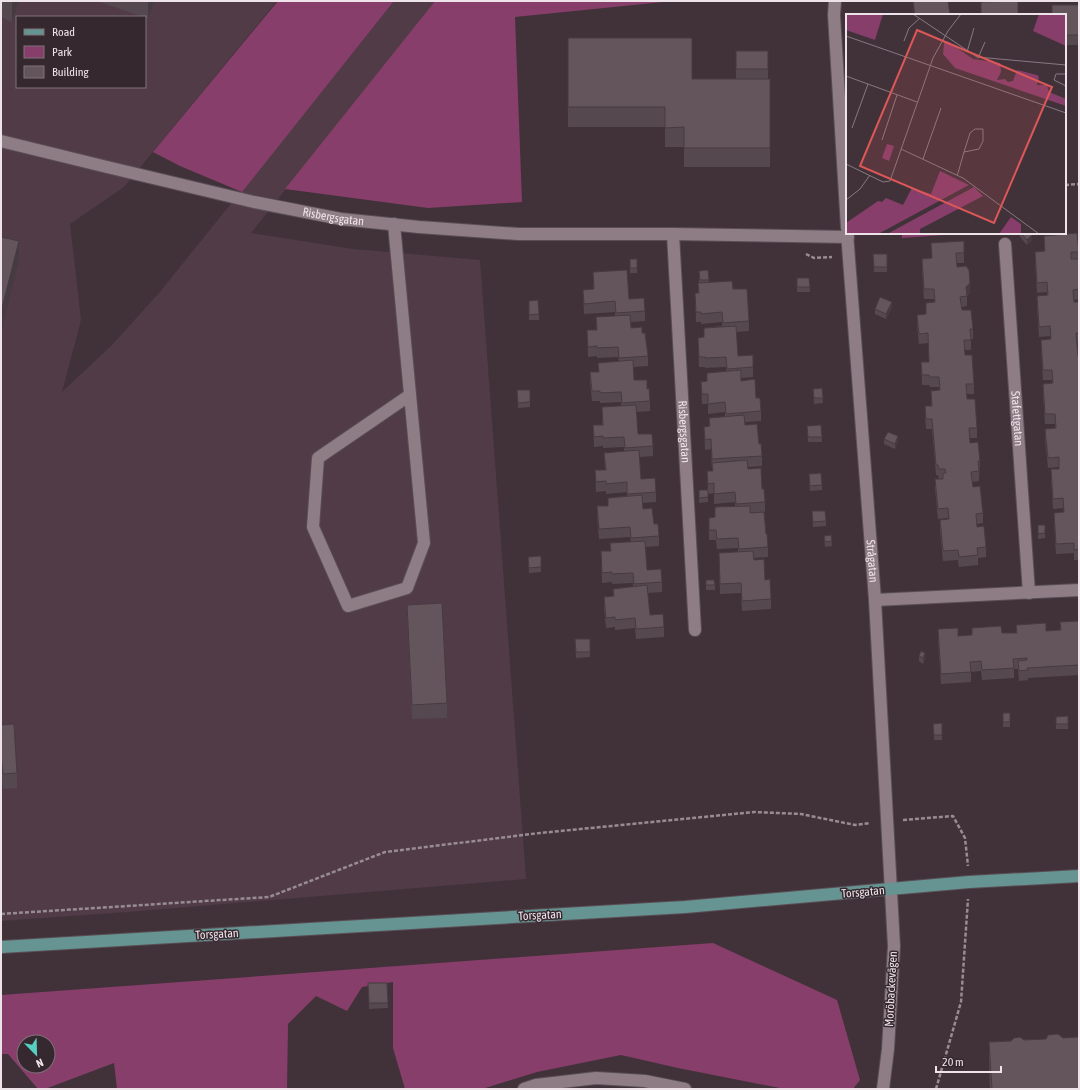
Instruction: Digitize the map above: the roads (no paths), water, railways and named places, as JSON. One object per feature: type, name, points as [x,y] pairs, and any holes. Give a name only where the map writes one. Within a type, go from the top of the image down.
[{"type":"main road","name":"Torsgatan","points":[[1,947],[685,907],[969,882],[1079,876]]},
{"type":"street","name":"Strågatan","points":[[835,1],[834,15],[846,216]]},
{"type":"street","name":"Risbergsgatan","points":[[1,141],[254,202],[341,219],[518,234],[846,233]]},
{"type":"street","points":[[394,224],[424,543],[407,588],[348,606],[313,527],[318,458],[410,395]]},
{"type":"street","name":"Risbergsgatan","points":[[674,234],[695,630]]},
{"type":"street","name":"Strågatan","points":[[847,234],[875,600],[891,889]]},
{"type":"street","name":"Stafettgatan","points":[[1005,244],[1029,593]]},
{"type":"street","points":[[875,600],[1079,590]]},
{"type":"street","name":"Moröbackevägen","points":[[883,1089],[888,1049],[894,946],[891,889]]},
{"type":"street","points":[[524,1089],[536,1086],[589,1084],[596,1078],[645,1080],[683,1089]]}]
